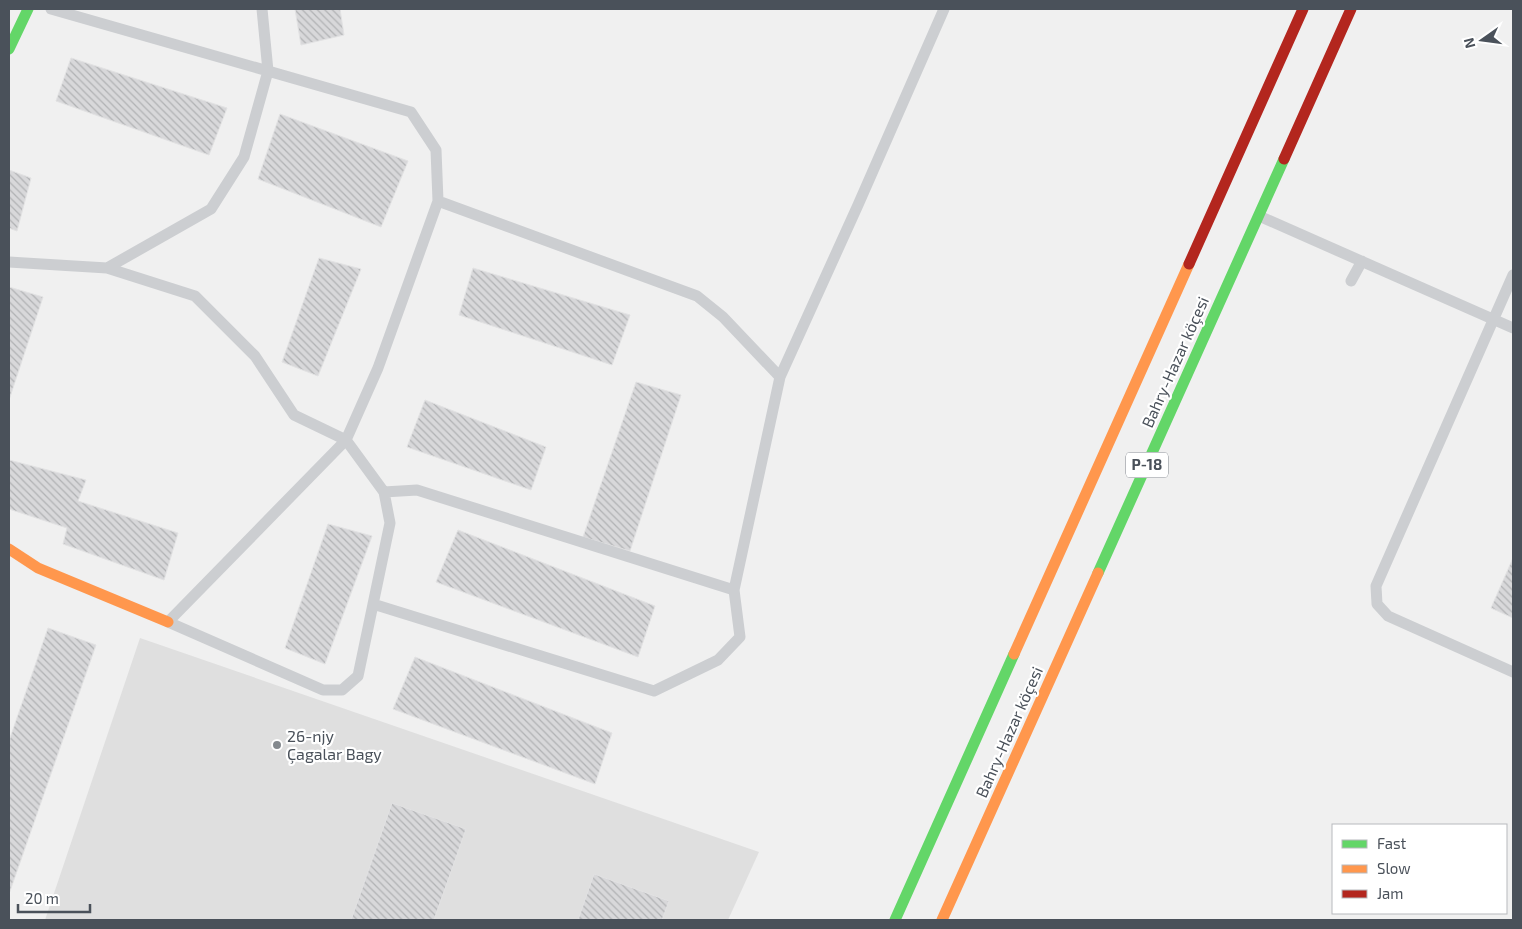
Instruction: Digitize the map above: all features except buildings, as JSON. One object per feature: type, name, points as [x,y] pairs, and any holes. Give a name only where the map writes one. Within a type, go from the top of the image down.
[{"type":"main road","points":[[9,49],[28,9]]},
{"type":"main road","name":"Bahry-Hazar köçesi","points":[[895,920],[1126,417],[1303,9]]},
{"type":"main road","name":"Bahry-Hazar köçesi","points":[[942,920],[1158,430],[1259,216],[1351,9]]},
{"type":"main road","points":[[9,549],[38,568],[168,622]]},
{"type":"lane","points":[[9,262],[107,268],[194,296],[255,356],[294,415],[346,440],[384,492],[390,523],[358,676],[342,690],[323,690],[168,622],[346,440],[378,368],[438,201],[436,150],[411,112],[51,9]]},
{"type":"lane","points":[[107,268],[211,209],[244,157],[268,71],[262,9]]},
{"type":"lane","points":[[373,604],[654,691],[718,660],[740,638],[734,590],[780,377],[944,9]]},
{"type":"lane","points":[[438,201],[697,296],[723,317],[780,377]]},
{"type":"lane","points":[[1259,216],[1513,328]]},
{"type":"lane","points":[[1351,281],[1362,261]]},
{"type":"lane","points":[[1513,275],[1376,586],[1377,604],[1388,616],[1513,672]]},
{"type":"lane","points":[[384,492],[417,490],[734,590]]},
{"type":"shaded area","name":"26-njy Çagalar Bagy","points":[[140,638],[759,852],[728,920],[45,920]]},
{"type":"traffic: fast","points":[[9,49],[28,9]]},
{"type":"traffic: fast","points":[[1098,573],[1284,159]]},
{"type":"traffic: fast","points":[[895,920],[1014,654]]},
{"type":"traffic: slow","points":[[1014,654],[1189,264]]},
{"type":"traffic: slow","points":[[9,549],[38,568],[168,622]]},
{"type":"traffic: slow","points":[[942,920],[1098,573]]},
{"type":"traffic: jam","points":[[1189,264],[1303,9]]},
{"type":"traffic: jam","points":[[1284,159],[1351,9]]},
{"type":"place","name":"26-njy Çagalar Bagy","points":[[277,745]]}]
